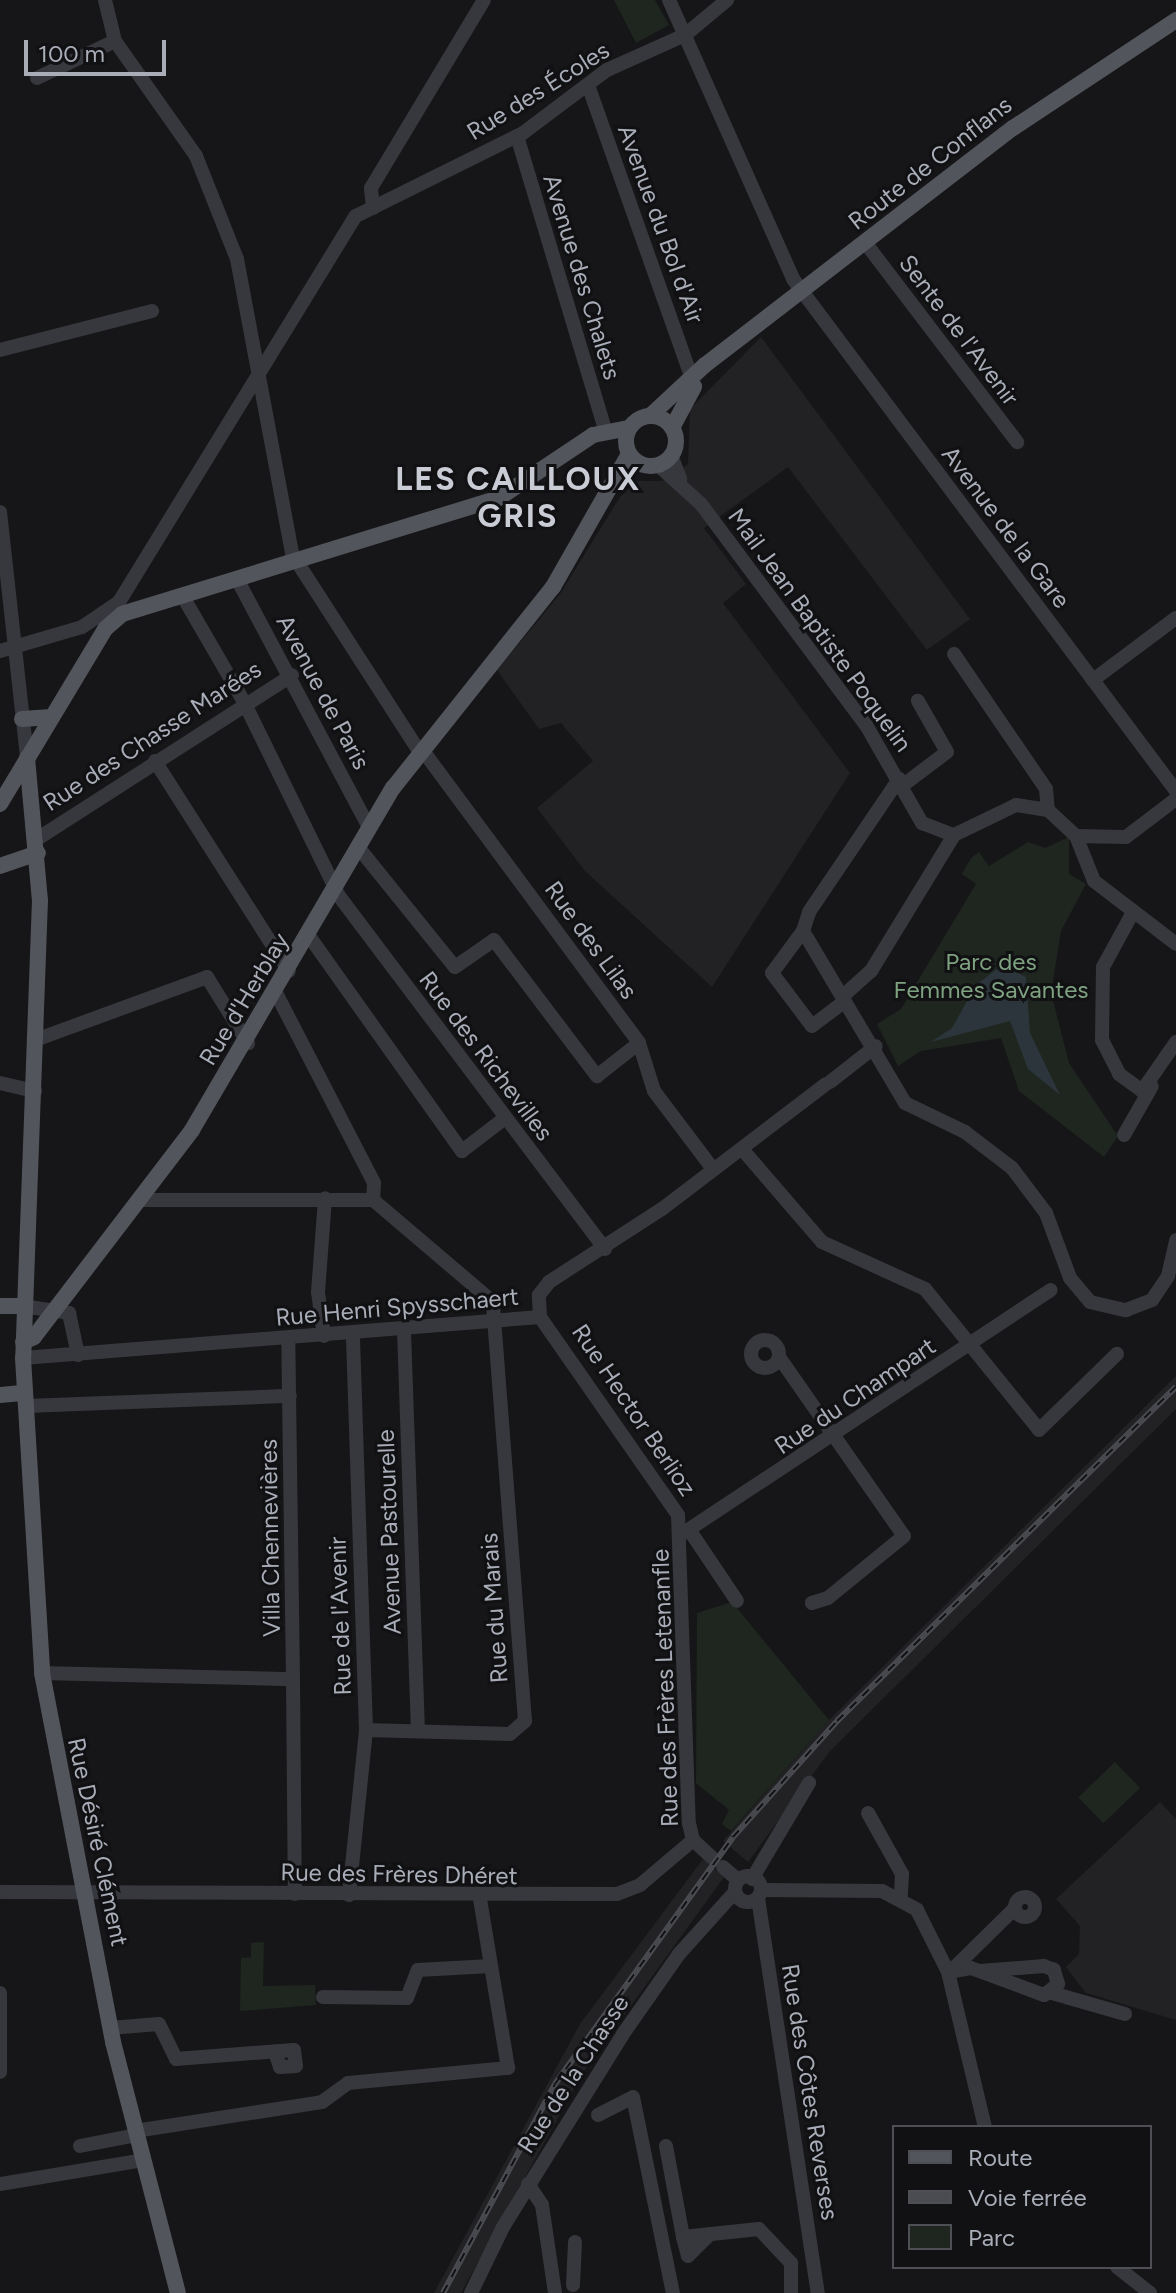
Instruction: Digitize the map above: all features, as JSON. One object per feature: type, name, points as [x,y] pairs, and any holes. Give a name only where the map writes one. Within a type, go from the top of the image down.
[{"type":"main road","name":"Route de Conflans","points":[[629,428],[651,415],[721,353],[801,290],[867,245],[1045,104],[1176,20]]},
{"type":"main road","name":"Route de Conflans","points":[[672,428],[721,353]]},
{"type":"main road","points":[[618,480],[658,462],[672,428],[651,415]]},
{"type":"main road","points":[[0,804],[114,615],[509,494],[605,430],[629,428],[629,454],[618,480]]},
{"type":"main road","points":[[629,454],[658,462]]},
{"type":"main road","name":"Rue d'Herblay","points":[[23,1350],[54,1306],[141,1200],[248,1043],[369,827],[420,750],[534,615],[618,480]]},
{"type":"main road","points":[[22,719],[52,717]]},
{"type":"main road","name":"Rue Désiré Clément","points":[[27,758],[37,840],[38,1039],[23,1350],[42,1673],[110,2028],[178,2293]]},
{"type":"main road","name":"Rue des Chasse Marées","points":[[0,866],[37,840]]},
{"type":"main road","points":[[0,1306],[23,1306]]},
{"type":"main road","points":[[0,1395],[25,1400]]},
{"type":"street","points":[[105,0],[115,41],[196,156],[237,259],[297,561]]},
{"type":"street","points":[[373,208],[371,188],[484,0]]},
{"type":"street","name":"Avenue de la Gare","points":[[669,0],[801,290],[1176,791]]},
{"type":"street","name":"Rue des Écoles","points":[[114,615],[350,223],[373,208],[517,136],[588,85],[685,35],[727,0]]},
{"type":"street","points":[[37,78],[115,41]]},
{"type":"street","name":"Avenue du Bol d'Air","points":[[588,85],[692,379]]},
{"type":"street","name":"Avenue des Chalets","points":[[517,136],[605,430]]},
{"type":"street","name":"Sente de l'Avenir","points":[[867,245],[1017,442]]},
{"type":"street","points":[[0,350],[152,311]]},
{"type":"street","name":"Mail Jean Baptiste Poquelin","points":[[658,462],[680,479],[900,782],[922,823],[954,835]]},
{"type":"street","points":[[0,512],[6,649],[22,719],[27,758]]},
{"type":"street","name":"Rue des Lilas","points":[[297,561],[420,750],[639,1043],[654,1091],[710,1165]]},
{"type":"street","name":"Avenue de Paris","points":[[237,579],[292,675],[369,827]]},
{"type":"street","name":"Rue des Richevilles","points":[[182,595],[244,702],[337,888],[605,1249]]},
{"type":"street","points":[[6,649],[114,615]]},
{"type":"street","points":[[1093,680],[1176,618]]},
{"type":"street","points":[[82,627],[96,644]]},
{"type":"street","points":[[954,654],[1046,789],[1048,810]]},
{"type":"street","name":"Rue des Chasse Marées","points":[[37,840],[244,702],[292,675]]},
{"type":"street","points":[[918,701],[947,752],[900,782],[809,912],[803,931],[772,973],[812,1026],[871,971],[954,835],[1016,805],[1048,810],[1076,836],[1094,881],[1132,914],[1174,938]]},
{"type":"street","points":[[155,761],[289,971]]},
{"type":"street","points":[[1076,836],[1126,837],[1176,799]]},
{"type":"street","points":[[358,847],[455,967],[494,940],[597,1076],[639,1043]]},
{"type":"street","points":[[1132,914],[1103,967],[1102,1040],[1130,1085],[1142,1091],[1153,1084]]},
{"type":"street","points":[[803,931],[876,1046],[905,1103],[985,1145],[1030,1188],[1070,1278],[1090,1302],[1126,1310],[1152,1300],[1174,1257],[1176,1240]]},
{"type":"street","points":[[309,936],[462,1151],[505,1118]]},
{"type":"street","points":[[38,1039],[207,977],[248,1043]]},
{"type":"street","points":[[276,993],[374,1183],[373,1200]]},
{"type":"street","points":[[1124,1135],[1176,1042]]},
{"type":"street","name":"Rue Henri Spysschaert","points":[[23,1350],[78,1355],[495,1325],[540,1317],[543,1288],[605,1249],[876,1046]]},
{"type":"street","points":[[0,1083],[35,1091]]},
{"type":"street","points":[[742,1149],[822,1242],[925,1289],[1039,1430],[1117,1354]]},
{"type":"street","points":[[324,1336],[318,1292],[325,1198]]},
{"type":"street","points":[[141,1200],[373,1200],[489,1298],[495,1325]]},
{"type":"street","name":"Rue du Champart","points":[[686,1532],[835,1437],[1070,1278]]},
{"type":"street","points":[[23,1306],[54,1306],[69,1313],[78,1355]]},
{"type":"street","name":"Rue Hector Berlioz","points":[[540,1317],[678,1515],[686,1532],[737,1601]]},
{"type":"street","name":"Rue du Marais","points":[[366,1730],[517,1734],[525,1721],[495,1325]]},
{"type":"street","name":"Avenue Pastourelle","points":[[404,1331],[418,1731]]},
{"type":"street","name":"Rue de l'Avenir","points":[[349,1895],[366,1730],[353,1335]]},
{"type":"street","name":"Villa Chennevières","points":[[288,1340],[295,1894]]},
{"type":"street","points":[[779,1357],[904,1536],[828,1598],[812,1603]]},
{"type":"street","points":[[25,1400],[290,1396]]},
{"type":"street","name":"Rue des Frères Letenanfle","points":[[686,1532],[693,1840]]},
{"type":"street","points":[[42,1673],[293,1679]]},
{"type":"street","name":"Rue de la Chasse","points":[[471,2293],[528,2184],[650,1993],[741,1884],[809,1783]]},
{"type":"street","points":[[868,1813],[902,1874],[901,1896]]},
{"type":"street","points":[[693,1840],[741,1884],[761,1894],[901,1896],[922,1917],[950,1971],[985,2125]]},
{"type":"street","name":"Rue des Frères Dhéret","points":[[0,1892],[86,1897],[295,1894],[480,1898],[629,1891],[693,1840]]},
{"type":"street","points":[[741,1884],[761,1894]]},
{"type":"street","name":"Rue des Côtes Reverses","points":[[761,1894],[818,2293]]},
{"type":"street","points":[[80,2146],[135,2133],[322,2102],[348,2083],[508,2068],[480,1898]]},
{"type":"street","points":[[950,1971],[1015,1908]]},
{"type":"street","points":[[323,1997],[407,1998],[418,1970],[491,1966]]},
{"type":"street","points":[[950,1971],[1044,1966],[1058,1977],[1052,1993]]},
{"type":"street","points":[[980,1971],[1125,2014]]},
{"type":"street","points":[[0,1993],[0,2072]]},
{"type":"street","points":[[110,2028],[159,2024],[176,2059],[275,2052]]},
{"type":"street","points":[[598,2115],[633,2097],[668,2292]]},
{"type":"street","points":[[666,2146],[683,2237],[759,2229],[791,2263],[791,2293]]},
{"type":"street","points":[[0,2184],[143,2160]]},
{"type":"street","points":[[528,2184],[542,2205],[555,2290],[578,2289],[575,2242]]},
{"type":"street","points":[[791,2263],[813,2260]]},
{"type":"street","points":[[1120,2269],[1150,2293]]},
{"type":"shaded area","points":[[761,337],[970,619],[927,650],[788,467],[704,528],[746,584],[723,603],[850,773],[712,987],[585,871],[537,808],[593,761],[561,723],[539,729],[497,670],[560,594],[620,497],[638,481],[662,481],[688,464],[690,409]]},
{"type":"shaded area","points":[[1002,965],[1026,977],[1030,1033],[1060,1095],[1028,1069],[1010,1021],[931,1042],[952,1028],[976,985]]},
{"type":"shaded area","points":[[1176,1376],[1176,1409],[830,1751],[748,1862],[723,1841],[829,1720]]},
{"type":"shaded area","points":[[1160,1802],[1176,1819],[1176,2020],[1086,1993],[1066,1967],[1079,1954],[1080,1926],[1056,1899]]},
{"type":"shaded area","points":[[703,1859],[724,1877],[584,2071],[461,2293],[434,2293],[580,2024]]},
{"type":"green space","points":[[614,0],[655,0],[669,25],[636,43]]},
{"type":"green space","name":"Parc des Femmes Savantes","points":[[1069,837],[1069,874],[1086,884],[1061,931],[1051,993],[1069,1063],[1118,1136],[1104,1157],[1019,1091],[1001,1038],[921,1051],[898,1066],[877,1024],[901,1009],[976,884],[962,874],[971,858],[979,852],[989,866],[1028,842],[1045,848]]},
{"type":"green space","points":[[732,1602],[829,1720],[731,1831],[722,1824],[729,1810],[696,1783],[697,1613]]},
{"type":"green space","points":[[1115,1762],[1140,1788],[1103,1823],[1078,1797]]},
{"type":"green space","points":[[264,1942],[263,1986],[315,1985],[316,2005],[240,2011],[241,1958],[251,1957],[251,1943]]},
{"type":"railway","points":[[443,2293],[555,2084],[733,1837],[837,1721],[1176,1387]]},
{"type":"district","name":"LES CAILLOUX GRIS","points":[[518,498]]}]
